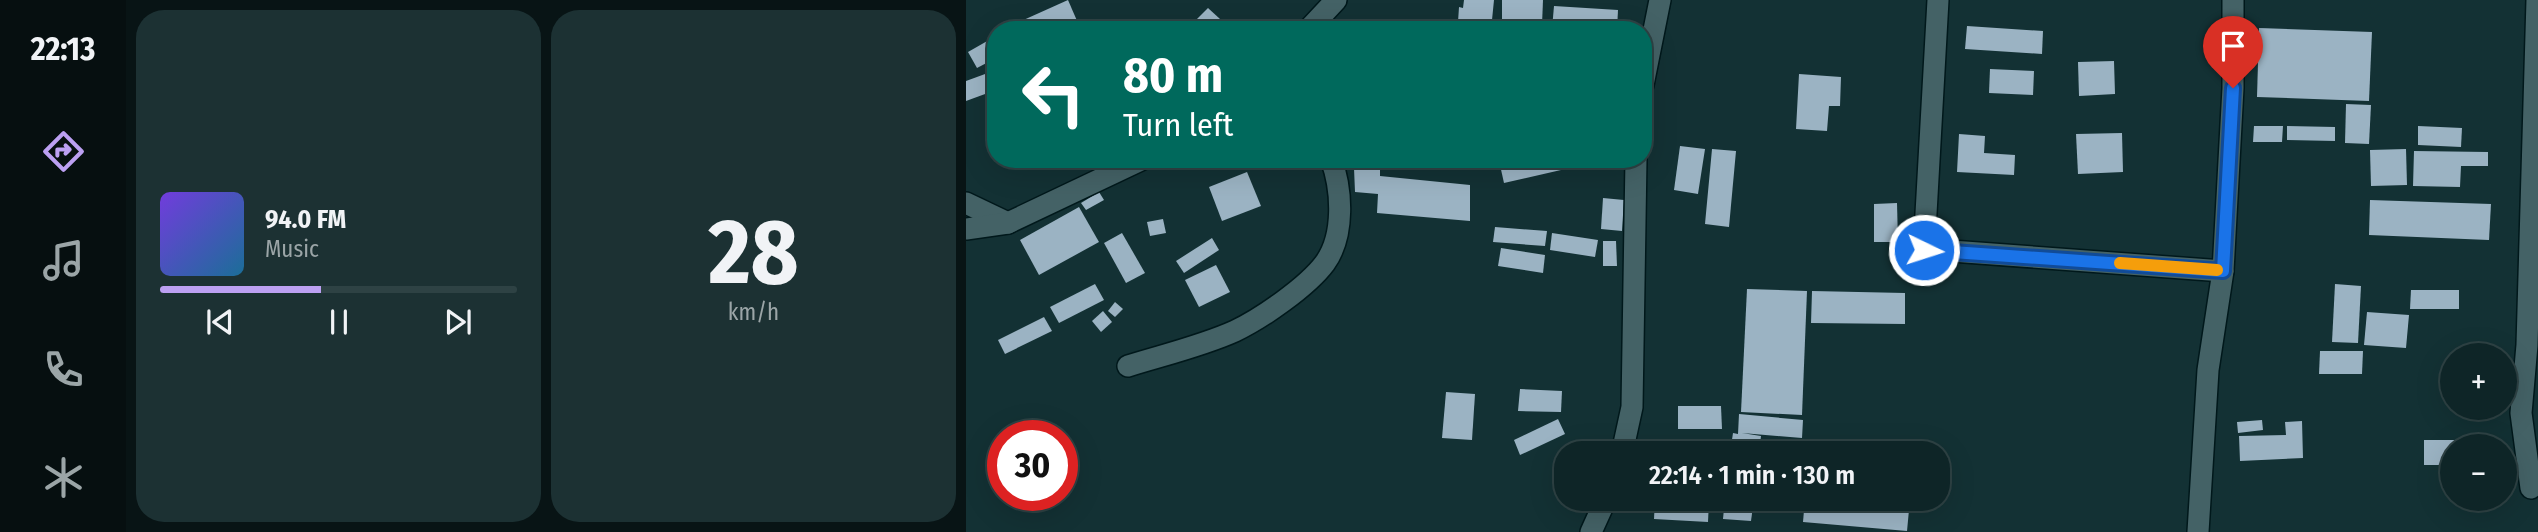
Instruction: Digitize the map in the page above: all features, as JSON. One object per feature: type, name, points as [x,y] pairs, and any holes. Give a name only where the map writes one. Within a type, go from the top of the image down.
[{"type":"street","points":[[1316,21],[1336,0]]},
{"type":"street","points":[[1652,40],[1660,0]]},
{"type":"street","points":[[1938,0],[1924,250],[2223,271]]},
{"type":"street","points":[[2198,532],[2208,370],[2223,271],[2233,88],[2233,0]]},
{"type":"street","points":[[2531,488],[2521,414],[2529,318],[2537,0]]},
{"type":"street","points":[[966,229],[1008,223],[1124,168]]},
{"type":"street","points":[[1128,366],[1233,332],[1268,313],[1324,263],[1334,246],[1339,208],[1339,181],[1334,168]]},
{"type":"street","points":[[1625,441],[1632,407],[1636,168]]},
{"type":"street","points":[[966,203],[1008,223]]},
{"type":"street","points":[[1591,532],[1601,511]]},
{"type":"building","points":[[1068,0],[1077,21],[1021,21]]},
{"type":"building","points":[[1464,0],[1494,0],[1492,21],[1458,21],[1459,7],[1463,8]]},
{"type":"building","points":[[1502,0],[1543,0],[1542,21],[1502,21]]},
{"type":"building","points":[[1554,6],[1618,10],[1617,21],[1553,21]]},
{"type":"building","points":[[1208,8],[1220,19],[1218,21],[1196,20]]},
{"type":"building","points":[[1967,26],[2043,31],[2042,54],[1965,49]]},
{"type":"building","points":[[2259,28],[2372,32],[2369,101],[2257,97]]},
{"type":"building","points":[[987,41],[987,63],[977,68],[968,52]]},
{"type":"building","points":[[2114,61],[2115,94],[2079,96],[2078,62]]},
{"type":"building","points":[[1990,69],[2034,71],[2033,95],[1989,93]]},
{"type":"building","points":[[987,73],[987,93],[966,101],[966,81]]},
{"type":"building","points":[[1799,74],[1841,77],[1840,106],[1829,106],[1827,131],[1796,129]]},
{"type":"building","points":[[2346,104],[2371,105],[2369,144],[2345,143]]},
{"type":"building","points":[[2254,126],[2283,126],[2282,142],[2253,142]]},
{"type":"building","points":[[2287,126],[2335,127],[2335,141],[2287,140]]},
{"type":"building","points":[[2418,126],[2462,128],[2461,147],[2418,145]]},
{"type":"building","points":[[2122,133],[2123,172],[2078,174],[2076,134]]},
{"type":"building","points":[[1959,134],[1985,136],[1984,153],[2015,155],[2014,175],[1957,172]]},
{"type":"building","points":[[1680,146],[1705,149],[1698,194],[1674,190]]},
{"type":"building","points":[[1712,149],[1736,151],[1729,227],[1705,224]]},
{"type":"building","points":[[2406,149],[2407,185],[2371,186],[2370,150]]},
{"type":"building","points":[[2414,151],[2488,152],[2488,166],[2461,166],[2460,187],[2413,186]]},
{"type":"building","points":[[1354,168],[1380,169],[1380,176],[1470,185],[1470,221],[1377,213],[1378,194],[1355,192]]},
{"type":"building","points":[[1501,168],[1561,168],[1561,170],[1504,183]]},
{"type":"building","points":[[1247,172],[1261,206],[1222,221],[1209,187]]},
{"type":"building","points":[[1099,192],[1104,200],[1086,210],[1081,203]]},
{"type":"building","points":[[1603,198],[1624,200],[1622,231],[1601,229]]},
{"type":"building","points":[[2370,200],[2491,204],[2489,240],[2369,235]]},
{"type":"building","points":[[1897,203],[1898,242],[1874,242],[1874,204]]},
{"type":"building","points":[[1079,207],[1099,242],[1039,275],[1020,240]]},
{"type":"building","points":[[1163,219],[1166,233],[1150,236],[1147,222]]},
{"type":"building","points":[[1495,227],[1547,231],[1545,246],[1493,242]]},
{"type":"building","points":[[1122,233],[1145,273],[1126,283],[1104,243]]},
{"type":"building","points":[[1552,233],[1598,240],[1595,257],[1550,250]]},
{"type":"building","points":[[1212,238],[1219,250],[1184,273],[1176,261]]},
{"type":"building","points":[[1603,241],[1616,241],[1617,266],[1603,266]]},
{"type":"building","points":[[1501,248],[1545,255],[1543,273],[1498,266]]},
{"type":"building","points":[[1216,265],[1230,292],[1199,307],[1185,280]]},
{"type":"building","points":[[1095,284],[1104,300],[1059,323],[1050,307]]},
{"type":"building","points":[[2335,284],[2361,286],[2358,343],[2332,342]]},
{"type":"building","points":[[1747,289],[1807,291],[1802,415],[1741,412]]},
{"type":"building","points":[[2411,290],[2459,290],[2459,309],[2410,309]]},
{"type":"building","points":[[1812,291],[1905,293],[1905,324],[1811,323]]},
{"type":"building","points":[[1115,302],[1123,309],[1115,317],[1108,311]]},
{"type":"building","points":[[1103,311],[1112,322],[1101,332],[1092,321]]},
{"type":"building","points":[[2367,312],[2409,315],[2406,348],[2364,345]]},
{"type":"building","points":[[1044,317],[1052,331],[1005,354],[998,340]]},
{"type":"building","points":[[2320,351],[2363,351],[2362,374],[2319,374]]},
{"type":"building","points":[[1520,389],[1562,391],[1561,412],[1518,411]]},
{"type":"building","points":[[1446,392],[1475,394],[1472,440],[1442,438]]},
{"type":"building","points":[[1678,406],[1721,406],[1722,429],[1678,429]]},
{"type":"building","points":[[1739,414],[1803,420],[1802,438],[1742,433],[1761,436],[1760,441],[1732,441],[1733,433],[1738,434]]},
{"type":"building","points":[[1558,419],[1565,434],[1520,455],[1514,440]]},
{"type":"building","points":[[2262,420],[2263,430],[2238,433],[2237,422]]},
{"type":"building","points":[[2302,421],[2303,458],[2240,461],[2239,436],[2286,435],[2285,422]]},
{"type":"building","points":[[2424,440],[2440,440],[2440,465],[2424,465]]},
{"type":"building","points":[[1654,511],[1709,511],[1708,522],[1654,519]]},
{"type":"building","points":[[1724,511],[1752,511],[1751,521],[1723,519]]},
{"type":"building","points":[[1804,511],[1909,511],[1907,531],[1803,522]]},
{"type":"slow traffic","points":[[2120,263],[2217,270]]},
{"type":"route","points":[[1924,250],[2223,271],[2233,88]]}]
